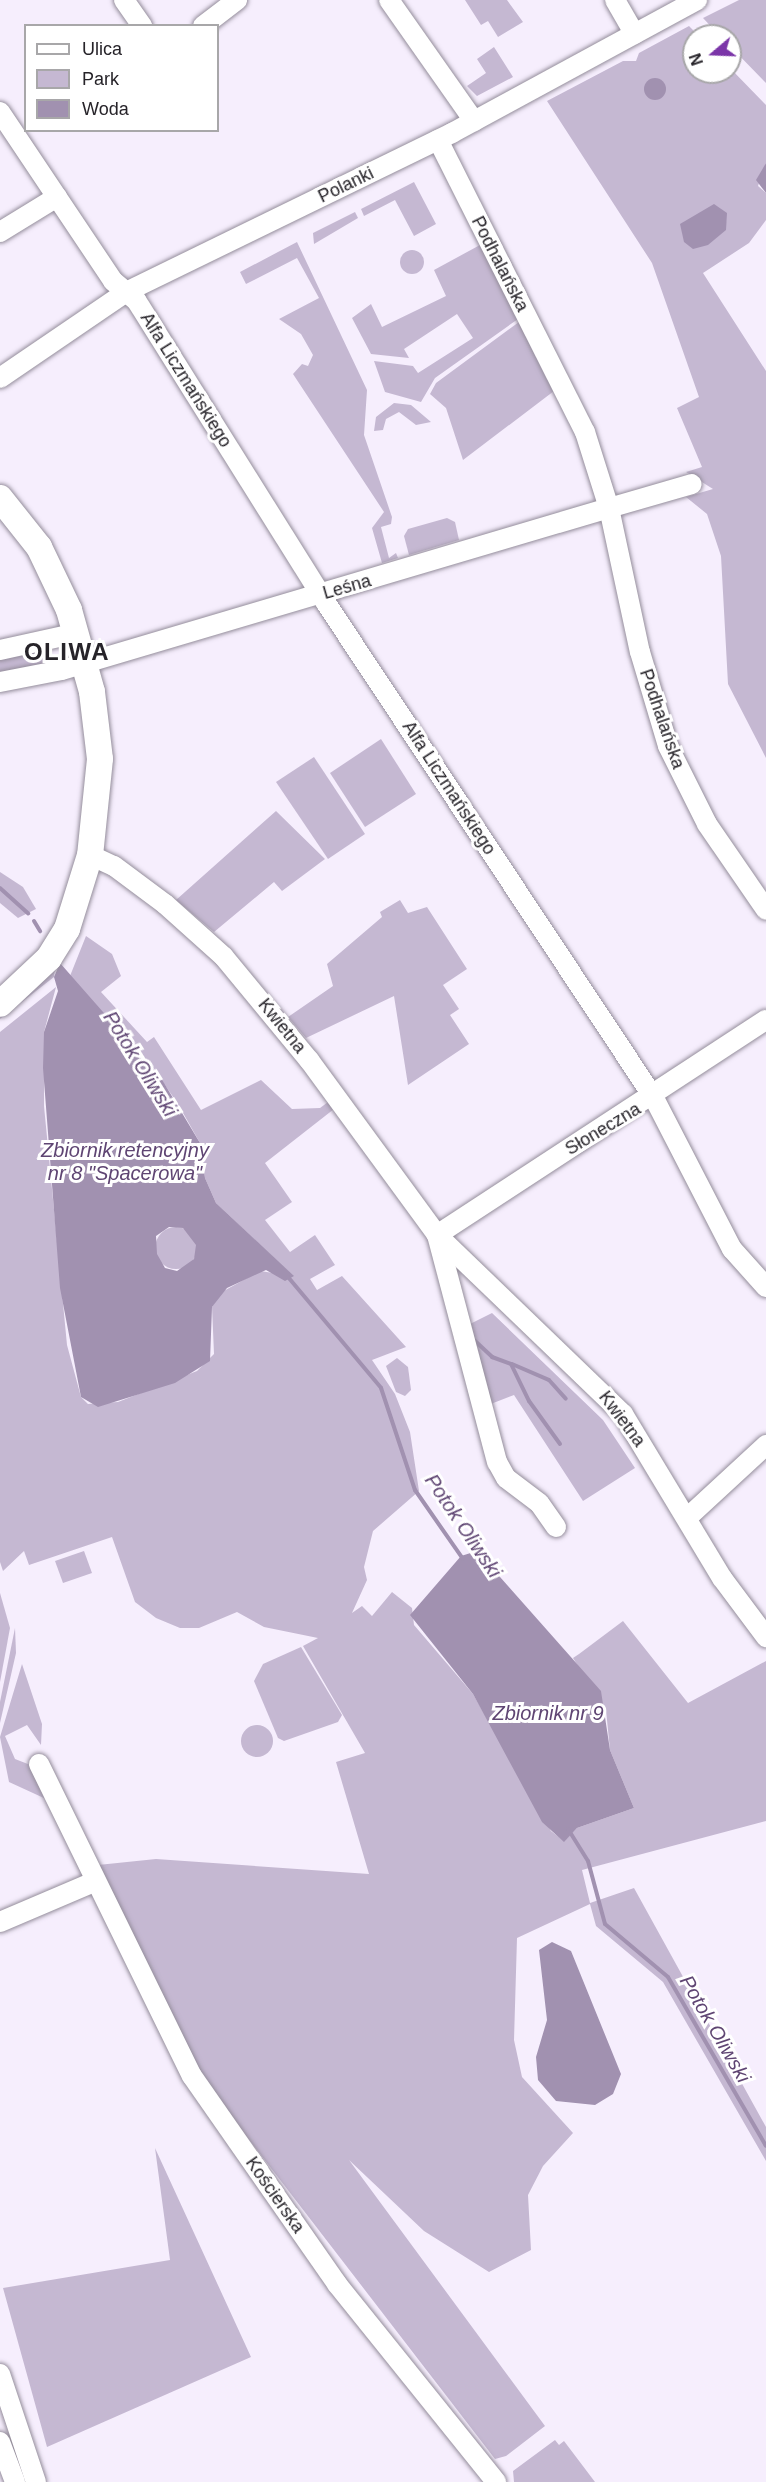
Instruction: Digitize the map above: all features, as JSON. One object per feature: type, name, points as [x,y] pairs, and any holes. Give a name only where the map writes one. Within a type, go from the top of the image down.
[{"type":"main road","points":[[0,498],[50,566],[77,633],[85,663],[100,759],[90,855],[67,928],[49,958],[0,1004]]},
{"type":"street","points":[[124,0],[141,24]]},
{"type":"street","points":[[206,24],[237,0]]},
{"type":"street","points":[[388,0],[474,122]]},
{"type":"street","points":[[615,0],[635,34]]},
{"type":"street","name":"Polanki","points":[[0,378],[126,292],[438,141],[697,0]]},
{"type":"street","name":"Alfa Liczmańskiego","points":[[0,112],[112,281],[143,310],[321,594],[654,1098],[732,1249],[766,1287]]},
{"type":"street","name":"Podhalańska","points":[[438,141],[585,432],[604,488],[640,652],[668,746],[707,824],[766,910]]},
{"type":"street","points":[[0,232],[57,197]]},
{"type":"street","name":"Leśna","points":[[0,682],[85,663],[692,484]]},
{"type":"street","points":[[0,650],[77,633]]},
{"type":"street","name":"Kwietna","points":[[90,855],[114,866],[165,904],[224,957],[309,1060],[437,1235],[623,1414],[687,1518],[766,1637]]},
{"type":"street","name":"Słoneczna","points":[[437,1235],[654,1098],[766,1020]]},
{"type":"street","name":"Kwietna","points":[[437,1235],[497,1462],[506,1478],[534,1499],[556,1527]]},
{"type":"street","points":[[687,1518],[766,1445]]},
{"type":"street","name":"Kościerska","points":[[39,1764],[177,2050],[211,2106],[337,2284],[496,2482]]},
{"type":"street","points":[[0,1922],[94,1882]]},
{"type":"street","points":[[0,2374],[36,2482]]},
{"type":"street","points":[[0,2442],[15,2482]]},
{"type":"green space","points":[[465,0],[507,0],[523,22],[498,37],[488,21],[481,25]]},
{"type":"green space","points":[[739,0],[766,0],[766,83],[742,58],[742,24],[709,24],[703,18]]},
{"type":"green space","points":[[682,30],[682,84],[742,84],[742,80],[766,105],[766,163],[758,186],[766,193],[766,220],[749,243],[703,273],[766,371],[766,758],[728,684],[721,556],[707,514],[686,497],[713,489],[686,472],[702,467],[677,408],[699,397],[652,263],[547,101],[623,61],[636,61],[639,53]]},
{"type":"green space","points":[[494,47],[513,77],[477,96],[467,86],[486,73],[477,59]]},
{"type":"green space","points":[[414,182],[436,224],[414,236],[395,200],[364,216],[361,209]]},
{"type":"green space","points":[[355,212],[358,218],[314,244],[313,233]]},
{"type":"green space","points":[[297,242],[367,390],[364,435],[392,517],[391,524],[381,527],[389,558],[396,553],[398,558],[382,563],[372,528],[384,512],[293,374],[302,364],[308,366],[313,355],[301,334],[279,319],[319,298],[297,258],[246,284],[240,272]]},
{"type":"green space","points":[[480,245],[518,319],[435,378],[421,402],[385,392],[374,361],[413,366],[418,373],[473,338],[457,314],[404,349],[409,358],[371,354],[352,318],[371,304],[382,327],[446,296],[434,270]]},
{"type":"green space","points":[[412,250],[421,253],[424,262],[421,271],[412,274],[403,271],[400,262],[403,253]]},
{"type":"green space","points":[[519,322],[554,391],[463,460],[446,408],[430,394],[436,383]]},
{"type":"green space","points":[[394,403],[411,405],[431,422],[416,425],[399,412],[386,419],[383,430],[374,431],[376,417]]},
{"type":"green space","points":[[447,518],[455,522],[459,540],[409,555],[404,536],[408,529]]},
{"type":"green space","points":[[47,646],[51,667],[0,676],[0,655]]},
{"type":"green space","points":[[381,739],[416,794],[365,827],[330,773]]},
{"type":"green space","points":[[314,757],[365,834],[328,859],[276,782]]},
{"type":"green space","points":[[276,811],[325,859],[282,891],[274,882],[214,932],[176,900]]},
{"type":"green space","points":[[0,872],[23,887],[36,909],[18,918],[0,903]]},
{"type":"green space","points":[[400,900],[408,913],[427,907],[467,969],[443,985],[459,1009],[450,1015],[469,1044],[408,1085],[394,996],[306,1038],[288,1017],[333,986],[327,964],[382,917],[380,912]]},
{"type":"green space","points":[[86,936],[112,954],[121,976],[101,992],[147,1042],[154,1037],[201,1110],[261,1080],[292,1109],[320,1108],[328,1102],[334,1109],[265,1163],[292,1202],[265,1220],[290,1252],[315,1235],[335,1265],[310,1279],[317,1290],[342,1276],[406,1347],[372,1360],[395,1394],[410,1432],[419,1491],[373,1531],[364,1567],[367,1580],[352,1613],[362,1606],[372,1616],[392,1592],[412,1608],[414,1625],[473,1694],[551,1831],[564,1841],[577,1828],[634,1808],[610,1750],[606,1710],[573,1658],[623,1621],[688,1703],[766,1661],[766,1821],[582,1870],[590,1903],[634,1888],[766,2127],[766,2161],[663,1982],[596,1926],[590,1904],[517,1938],[514,2040],[522,2077],[573,2133],[543,2166],[528,2195],[531,2250],[489,2272],[424,2231],[349,2160],[545,2426],[506,2456],[495,2459],[207,2085],[98,1865],[156,1859],[369,1874],[336,1762],[365,1753],[303,1646],[318,1638],[264,1627],[237,1612],[199,1628],[180,1628],[156,1618],[135,1602],[112,1537],[29,1565],[24,1551],[3,1571],[0,1562],[0,1032],[56,987],[44,1032],[44,1106],[67,1345],[81,1397],[88,1404],[118,1402],[197,1371],[214,1354],[212,1307],[220,1293],[260,1271],[293,1276],[216,1203],[205,1178],[200,1143],[178,1104],[151,1065],[111,1027],[70,976]]},
{"type":"green space","points":[[55,967],[54,977],[0,1019],[0,1014]]},
{"type":"green space","points":[[176,1227],[184,1228],[191,1233],[196,1240],[196,1256],[191,1263],[184,1268],[176,1269],[168,1268],[161,1263],[156,1256],[155,1248],[156,1240],[161,1233],[168,1228]]},
{"type":"green space","points":[[492,1313],[603,1420],[635,1468],[583,1501],[514,1395],[483,1407],[462,1328]]},
{"type":"green space","points":[[397,1358],[408,1367],[411,1390],[405,1396],[396,1392],[386,1366]]},
{"type":"green space","points":[[84,1551],[92,1573],[63,1583],[55,1561]]},
{"type":"green space","points":[[0,1593],[10,1628],[0,1682]]},
{"type":"green space","points":[[15,1628],[16,1653],[0,1723],[0,1702]]},
{"type":"green space","points":[[301,1647],[342,1715],[338,1722],[284,1741],[278,1738],[254,1681],[263,1664]]},
{"type":"green space","points":[[22,1664],[42,1724],[41,1745],[27,1725],[5,1736],[15,1759],[33,1766],[46,1799],[9,1782],[0,1737]]},
{"type":"green space","points":[[257,1725],[268,1730],[273,1741],[268,1752],[257,1757],[246,1752],[241,1741],[246,1730]]},
{"type":"green space","points":[[155,2148],[251,2357],[47,2447],[3,2288],[170,2260]]},
{"type":"green space","points":[[555,2440],[559,2445],[564,2441],[595,2482],[514,2482],[513,2471]]},
{"type":"water","points":[[651,78],[659,78],[666,85],[666,93],[659,100],[651,100],[644,93],[644,85]]},
{"type":"water","points":[[766,163],[766,193],[756,180]]},
{"type":"water","points":[[714,204],[727,213],[726,230],[708,245],[693,249],[684,242],[680,224]]},
{"type":"water","name":"Zbiornik retencyjny nr 8 \"Spacerowa\"","points":[[60,963],[161,1078],[200,1143],[205,1178],[216,1203],[294,1276],[285,1281],[266,1270],[227,1288],[212,1307],[210,1361],[175,1383],[98,1407],[81,1397],[60,1288],[43,1068],[44,1032],[58,991],[54,977]],"holes":[[[169,1227],[183,1228],[196,1245],[194,1259],[177,1271],[165,1268],[157,1254],[156,1236]]]},
{"type":"water","name":"Zbiornik nr 9","points":[[477,1551],[601,1691],[610,1750],[634,1808],[577,1828],[564,1842],[542,1822],[473,1694],[410,1615],[461,1556]]},
{"type":"water","points":[[552,1942],[571,1951],[621,2074],[613,2094],[595,2105],[556,2101],[538,2080],[536,2057],[547,2020],[539,1950]]},
{"type":"waterway","name":"Potok Oliwski","points":[[0,888],[28,913]]},
{"type":"waterway","name":"Potok Oliwski","points":[[34,921],[40,931]]},
{"type":"waterway","name":"Potok Oliwski","points":[[288,1277],[381,1388],[415,1490],[463,1559]]},
{"type":"waterway","points":[[474,1340],[492,1357],[511,1364],[529,1401],[560,1444]]},
{"type":"waterway","points":[[512,1364],[549,1380],[566,1399]]},
{"type":"waterway","name":"Potok Oliwski","points":[[568,1829],[588,1861],[605,1924],[668,1977],[766,2146]]},
{"type":"district","name":"OLIWA","points":[[67,652]]}]
